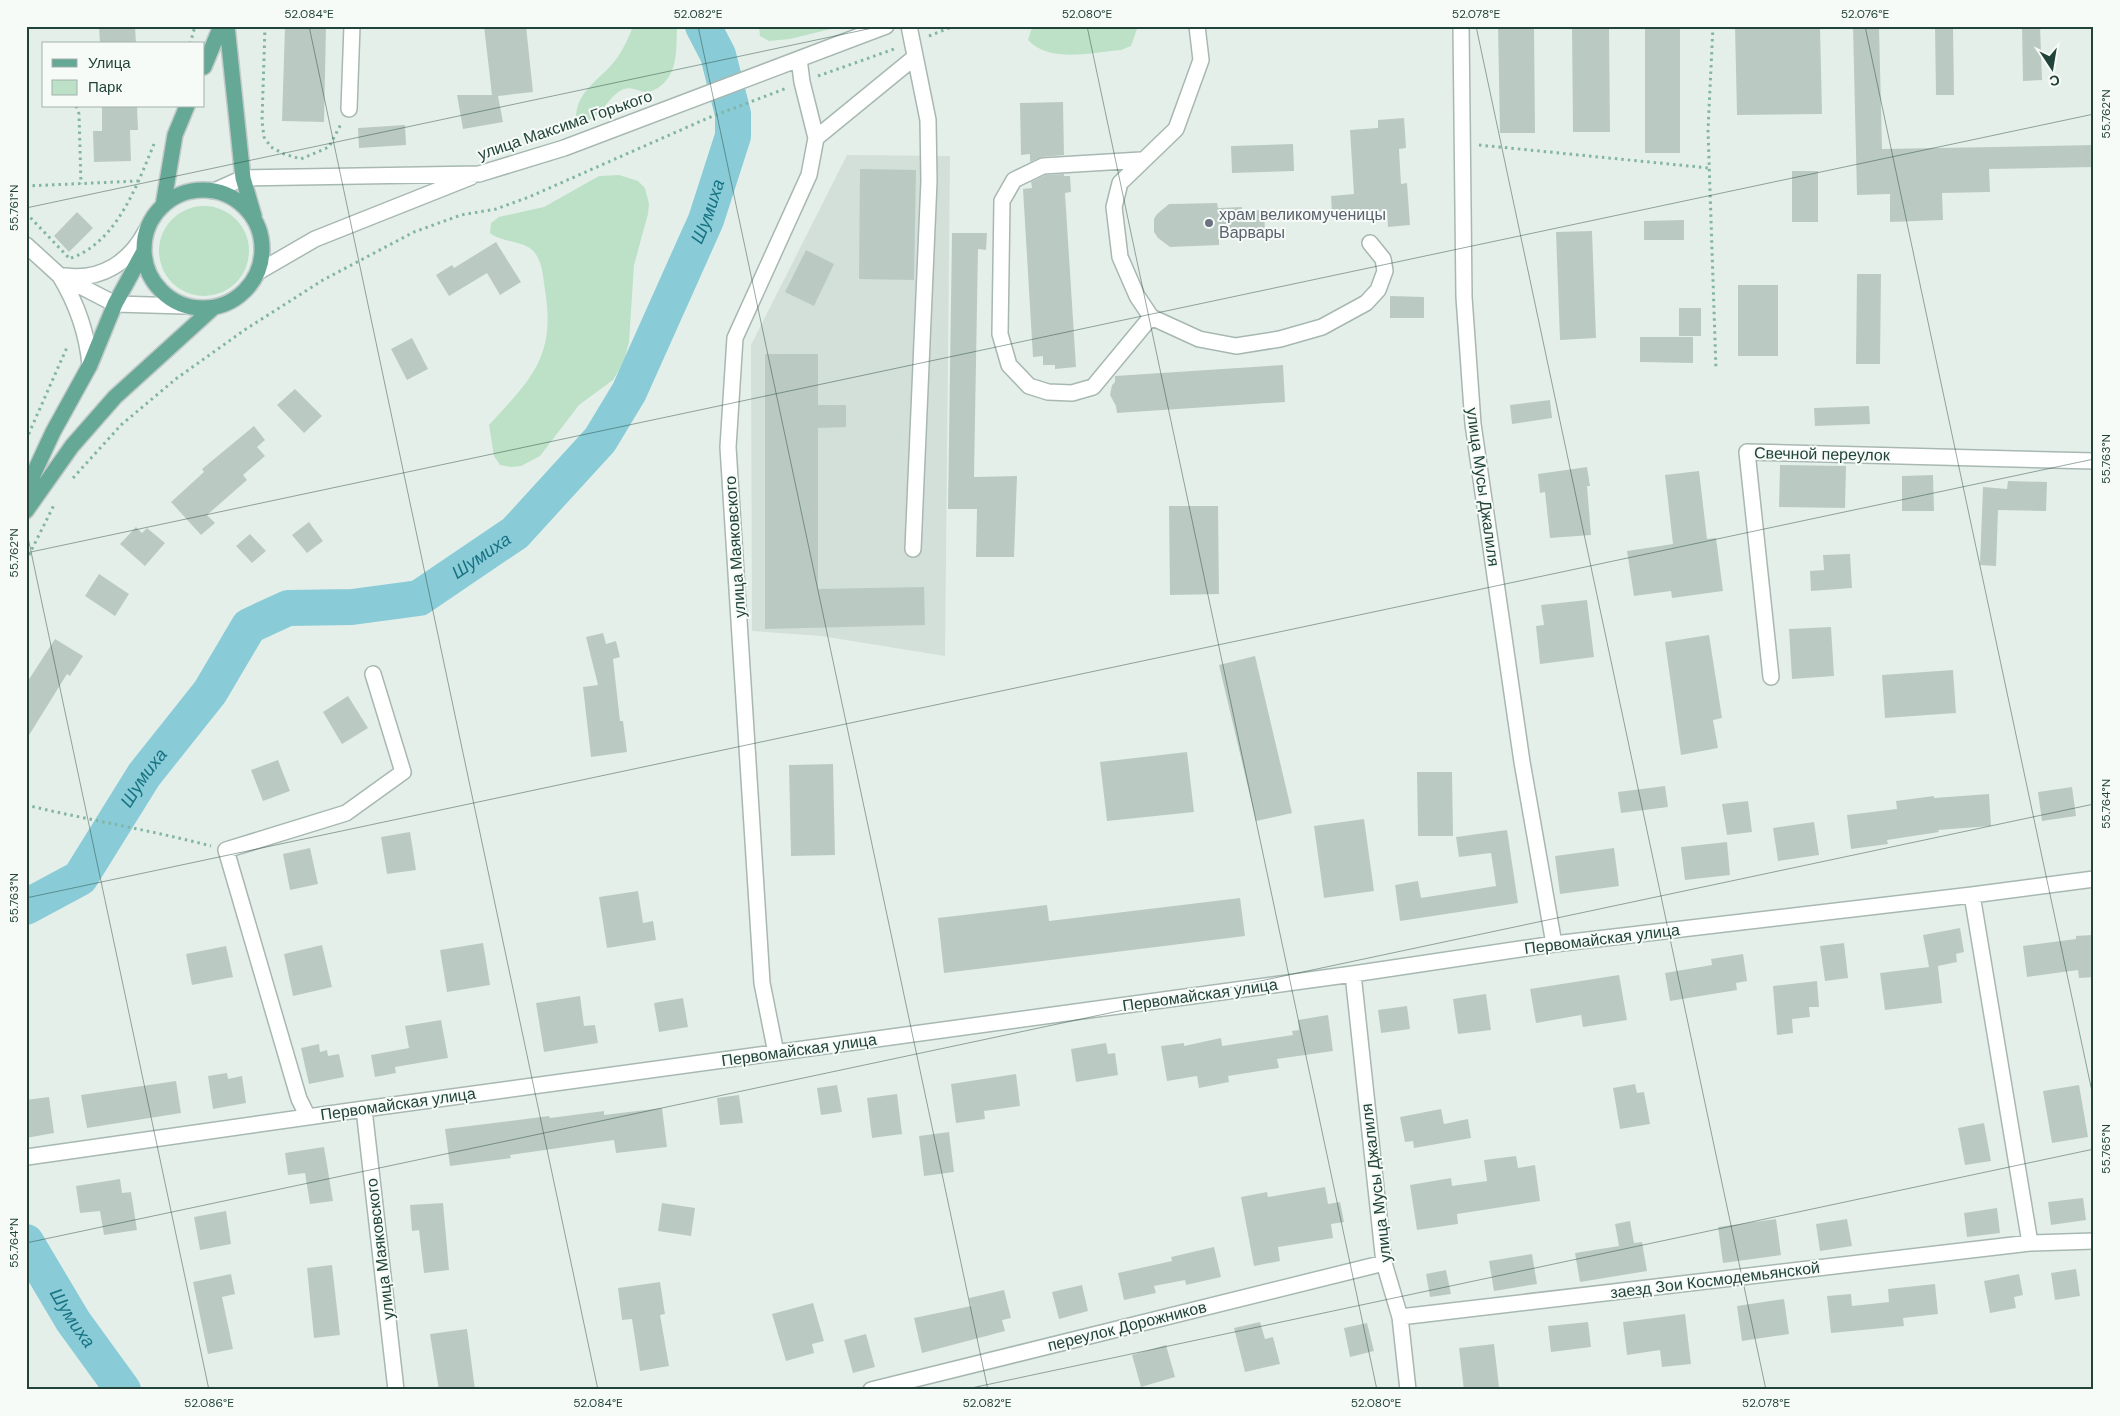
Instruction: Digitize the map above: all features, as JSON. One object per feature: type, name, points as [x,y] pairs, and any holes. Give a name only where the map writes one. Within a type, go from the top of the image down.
[{"type":"main road","points":[[205,65],[221,26]]},
{"type":"main road","points":[[228,26],[243,178],[255,220]]},
{"type":"main road","points":[[163,206],[175,135],[186,108]]},
{"type":"main road","name":"улица Максима Горького","points":[[195,191],[214,191],[230,197],[244,207],[255,220],[260,233],[262,259],[258,272],[248,289],[232,301],[213,308],[185,306],[169,298],[156,285],[148,269],[144,252],[146,231],[163,206],[178,196],[195,191]]},
{"type":"main road","name":"улица Максима Горького","points":[[26,490],[53,432],[90,365],[115,304],[144,252]]},
{"type":"main road","name":"улица Максима Горького","points":[[26,511],[72,446],[116,397],[213,308]]},
{"type":"street","points":[[349,108],[352,26]]},
{"type":"street","name":"улица Максима Горького","points":[[214,191],[243,178],[479,174],[564,148],[886,26]]},
{"type":"street","points":[[909,26],[928,120],[929,181],[913,549]]},
{"type":"street","points":[[1198,26],[1201,60],[1176,128],[1141,160],[1120,183],[1114,207],[1120,257],[1137,296],[1151,317],[1199,339],[1236,346],[1280,339],[1322,327],[1366,303],[1378,290],[1385,272],[1383,259],[1370,243]]},
{"type":"street","name":"улица Мусы Джалиля","points":[[1461,26],[1464,297],[1473,424],[1522,762],[1554,944]]},
{"type":"street","points":[[816,138],[914,50]]},
{"type":"street","name":"улица Маяковского","points":[[776,1053],[762,983],[728,447],[735,338],[809,175],[816,138],[802,82],[799,59]]},
{"type":"street","points":[[1141,160],[1043,166],[1014,180],[1002,201],[1000,334],[1009,365],[1029,386],[1048,392],[1072,393],[1093,387],[1151,317]]},
{"type":"street","points":[[258,272],[315,239],[479,174]]},
{"type":"street","points":[[59,275],[85,276],[110,269],[132,253],[146,231]]},
{"type":"street","points":[[26,245],[59,275],[115,304],[185,306]]},
{"type":"street","points":[[59,275],[81,318],[87,341],[90,365]]},
{"type":"street","name":"Свечной переулок","points":[[1771,677],[1747,452],[2094,461]]},
{"type":"street","points":[[226,850],[346,812],[403,772],[373,674]]},
{"type":"street","name":"Первомайская улица","points":[[226,850],[299,1099],[308,1117]]},
{"type":"street","name":"Первомайская улица","points":[[27,1157],[364,1108],[1353,974],[1554,944],[2094,879]]},
{"type":"street","points":[[1972,895],[2030,1243]]},
{"type":"street","name":"улица Мусы Джалиля","points":[[1353,974],[1384,1263],[1400,1317],[1408,1390]]},
{"type":"street","name":"улица Маяковского","points":[[364,1108],[396,1390]]},
{"type":"street","name":"заезд Зои Космодемьянской","points":[[1400,1317],[2030,1243],[2094,1241]]},
{"type":"street","name":"переулок Дорожников","points":[[871,1390],[1384,1263]]},
{"type":"path","points":[[191,42],[195,26]]},
{"type":"path","points":[[265,26],[262,120],[264,137],[271,148],[301,159],[311,159]]},
{"type":"path","points":[[68,484],[121,425],[178,378],[246,329],[323,280],[414,232],[461,214],[496,209],[529,197],[708,118],[802,82],[914,50],[954,26]]},
{"type":"path","points":[[1714,26],[1708,130],[1716,370]]},
{"type":"path","points":[[77,108],[80,114],[81,184]]},
{"type":"path","points":[[301,159],[329,147],[349,108]]},
{"type":"path","points":[[1462,144],[1709,168]]},
{"type":"path","points":[[26,186],[138,181]]},
{"type":"path","points":[[26,213],[69,258]]},
{"type":"path","points":[[26,561],[58,497]]},
{"type":"path","points":[[26,805],[81,819],[165,833],[226,850]]},
{"type":"shaded area","points":[[847,155],[950,156],[945,656],[821,636],[752,631],[751,345]]},
{"type":"green space","points":[[633,26],[677,26],[675,61],[669,77],[663,84],[649,92],[629,88],[623,89],[610,100],[600,113],[582,122],[576,117],[577,107],[581,99],[591,85],[617,58]]},
{"type":"green space","points":[[759,26],[843,26],[790,39],[769,41],[760,36]]},
{"type":"green space","points":[[1038,26],[1138,26],[1131,46],[1121,50],[1072,55],[1048,52],[1028,40],[1031,30]]},
{"type":"green space","points":[[619,175],[638,181],[645,188],[649,204],[634,265],[629,342],[624,361],[613,380],[579,405],[540,456],[521,466],[500,465],[494,456],[489,425],[517,394],[537,365],[547,333],[547,313],[542,271],[535,253],[525,246],[501,239],[490,233],[491,223],[499,217],[544,207],[599,176]]},
{"type":"green space","points":[[204,206],[221,209],[236,219],[246,234],[249,251],[246,268],[236,283],[221,293],[204,296],[187,293],[172,283],[162,268],[159,251],[162,234],[172,219],[187,209]]},
{"type":"building","points":[[99,26],[135,26],[136,42],[100,42]]},
{"type":"building","points":[[285,26],[326,26],[324,122],[282,121]]},
{"type":"building","points":[[484,26],[526,26],[533,92],[498,96],[503,122],[463,129],[457,95],[492,95]]},
{"type":"building","points":[[1498,26],[1534,26],[1535,133],[1500,133]]},
{"type":"building","points":[[1572,26],[1609,26],[1610,132],[1573,132]]},
{"type":"building","points":[[1645,26],[1680,26],[1680,153],[1645,153]]},
{"type":"building","points":[[1735,26],[1820,26],[1822,114],[1737,115]]},
{"type":"building","points":[[1853,26],[1879,26],[1882,149],[2094,145],[2094,167],[1989,169],[1990,192],[1942,193],[1943,220],[1890,222],[1890,194],[1857,195]]},
{"type":"building","points":[[1935,26],[1953,26],[1954,95],[1936,95]]},
{"type":"building","points":[[2022,26],[2040,26],[2042,80],[2023,81]]},
{"type":"building","points":[[1063,102],[1064,155],[1042,157],[1030,162],[1030,154],[1021,155],[1020,103]]},
{"type":"building","points":[[102,108],[137,108],[138,130],[130,130],[131,161],[94,162],[93,131],[102,131]]},
{"type":"building","points":[[1404,118],[1406,148],[1399,149],[1401,184],[1407,183],[1410,225],[1388,227],[1387,211],[1332,214],[1331,196],[1354,194],[1350,130],[1378,128],[1378,120]]},
{"type":"building","points":[[405,125],[406,145],[359,148],[358,128]]},
{"type":"building","points":[[1293,144],[1294,171],[1232,173],[1231,146]]},
{"type":"building","points":[[860,169],[916,170],[914,280],[859,279]]},
{"type":"building","points":[[1792,171],[1818,171],[1818,222],[1792,222]]},
{"type":"building","points":[[1064,174],[1064,176],[1070,176],[1071,192],[1065,193],[1076,367],[1055,369],[1055,365],[1043,365],[1043,356],[1033,357],[1023,189],[1032,188],[1031,182],[1045,175]]},
{"type":"building","name":"храм великомученицы Варвары","points":[[1217,203],[1218,208],[1242,207],[1242,211],[1264,210],[1265,231],[1243,232],[1243,237],[1219,238],[1219,245],[1170,247],[1158,238],[1154,232],[1154,219],[1169,204]]},
{"type":"building","points":[[77,212],[93,228],[69,252],[54,236]]},
{"type":"building","points":[[1684,220],[1684,240],[1644,240],[1644,221]]},
{"type":"building","points":[[1592,231],[1596,338],[1560,340],[1556,232]]},
{"type":"building","points":[[952,233],[987,233],[986,250],[978,249],[974,477],[1017,476],[1014,557],[976,557],[977,509],[948,509]]},
{"type":"building","points":[[496,242],[521,282],[500,295],[487,273],[449,296],[436,275],[452,265],[454,268]]},
{"type":"building","points":[[806,250],[834,264],[814,306],[785,292]]},
{"type":"building","points":[[1857,274],[1881,274],[1880,364],[1856,364]]},
{"type":"building","points":[[1738,285],[1778,285],[1778,356],[1738,356]]},
{"type":"building","points":[[1390,296],[1424,297],[1424,318],[1390,318]]},
{"type":"building","points":[[1679,308],[1701,308],[1701,336],[1679,336]]},
{"type":"building","points":[[1640,337],[1693,337],[1693,363],[1640,362]]},
{"type":"building","points":[[412,338],[428,369],[407,380],[391,349]]},
{"type":"building","points":[[765,354],[818,354],[818,405],[846,405],[846,427],[818,428],[818,589],[924,587],[925,625],[765,629]]},
{"type":"building","points":[[1283,365],[1285,402],[1117,413],[1116,406],[1110,395],[1112,385],[1115,382],[1115,376]]},
{"type":"building","points":[[295,389],[322,416],[304,433],[277,405]]},
{"type":"building","points":[[1550,400],[1552,418],[1512,424],[1510,405]]},
{"type":"building","points":[[1869,406],[1870,424],[1815,426],[1814,408]]},
{"type":"building","points":[[254,426],[265,440],[257,447],[265,456],[243,475],[247,480],[207,515],[215,523],[201,535],[171,502],[204,472],[202,469]]},
{"type":"building","points":[[1780,465],[1846,466],[1845,508],[1779,507]]},
{"type":"building","points":[[1587,467],[1590,486],[1587,486],[1591,535],[1550,538],[1545,492],[1540,493],[1538,474]]},
{"type":"building","points":[[1699,471],[1707,539],[1716,538],[1723,591],[1672,598],[1671,591],[1634,596],[1627,551],[1673,544],[1665,475]]},
{"type":"building","points":[[1933,475],[1934,511],[1902,511],[1902,476]]},
{"type":"building","points":[[2008,481],[2047,482],[2046,511],[1998,510],[1996,566],[1980,565],[1983,487],[2007,489]]},
{"type":"building","points":[[1169,506],[1218,506],[1219,594],[1170,595]]},
{"type":"building","points":[[309,522],[323,541],[307,553],[292,535]]},
{"type":"building","points":[[136,527],[142,533],[147,528],[165,543],[145,566],[120,544]]},
{"type":"building","points":[[250,534],[266,551],[252,563],[236,546]]},
{"type":"building","points":[[1850,554],[1852,588],[1811,591],[1810,571],[1824,570],[1823,555]]},
{"type":"building","points":[[99,574],[129,594],[115,616],[85,596]]},
{"type":"building","points":[[1587,600],[1594,657],[1540,664],[1536,626],[1544,625],[1541,605]]},
{"type":"building","points":[[1831,627],[1834,676],[1792,679],[1789,629]]},
{"type":"building","points":[[603,633],[606,644],[616,641],[620,657],[613,659],[620,721],[623,721],[627,752],[591,757],[583,687],[598,685],[586,637]]},
{"type":"building","points":[[1709,635],[1722,718],[1713,720],[1718,748],[1681,755],[1665,642]]},
{"type":"building","points":[[55,639],[83,656],[70,676],[67,674],[26,740],[26,684]]},
{"type":"building","points":[[1255,656],[1292,813],[1256,821],[1219,665]]},
{"type":"building","points":[[1953,670],[1956,713],[1885,718],[1882,675]]},
{"type":"building","points":[[348,696],[368,728],[342,744],[323,712]]},
{"type":"building","points":[[1187,752],[1194,812],[1107,821],[1100,762]]},
{"type":"building","points":[[278,760],[290,791],[263,801],[251,770]]},
{"type":"building","points":[[833,764],[835,855],[791,856],[789,765]]},
{"type":"building","points":[[1417,772],[1452,772],[1453,836],[1418,836]]},
{"type":"building","points":[[1665,786],[1668,807],[1621,813],[1618,792]]},
{"type":"building","points":[[2072,787],[2076,816],[2042,821],[2038,792]]},
{"type":"building","points":[[1989,794],[1991,826],[1938,830],[1939,832],[1887,840],[1888,844],[1851,849],[1847,815],[1897,809],[1896,801],[1934,796],[1934,798]]},
{"type":"building","points":[[1748,801],[1752,832],[1727,835],[1722,804]]},
{"type":"building","points":[[1364,819],[1374,891],[1324,898],[1314,826]]},
{"type":"building","points":[[1814,822],[1819,855],[1778,861],[1773,828]]},
{"type":"building","points":[[1507,830],[1518,903],[1400,921],[1395,885],[1418,881],[1421,898],[1496,886],[1491,853],[1459,857],[1456,837]]},
{"type":"building","points":[[410,832],[416,870],[387,874],[381,837]]},
{"type":"building","points":[[1727,842],[1730,875],[1685,880],[1681,847]]},
{"type":"building","points":[[310,848],[318,884],[290,890],[283,854]]},
{"type":"building","points":[[1614,848],[1619,886],[1560,894],[1555,856]]},
{"type":"building","points":[[638,891],[643,923],[653,921],[656,940],[607,948],[599,897]]},
{"type":"building","points":[[1240,898],[1245,936],[944,973],[938,918],[1047,905],[1049,921]]},
{"type":"building","points":[[1960,928],[1964,952],[1956,954],[1957,962],[1938,966],[1942,1003],[1885,1010],[1880,973],[1929,967],[1923,935]]},
{"type":"building","points":[[2092,935],[2094,942],[2094,977],[2079,978],[2078,970],[2027,977],[2023,946],[2076,939],[2076,936]]},
{"type":"building","points":[[483,943],[490,985],[447,992],[440,950]]},
{"type":"building","points":[[1844,943],[1848,978],[1825,981],[1820,946]]},
{"type":"building","points":[[322,945],[332,987],[293,996],[284,954]]},
{"type":"building","points":[[226,946],[233,977],[192,985],[186,954]]},
{"type":"building","points":[[1743,954],[1747,981],[1736,983],[1737,990],[1670,1001],[1665,973],[1712,965],[1711,959]]},
{"type":"building","points":[[1619,975],[1627,1020],[1583,1027],[1581,1015],[1536,1023],[1530,989]]},
{"type":"building","points":[[1817,981],[1819,1007],[1809,1007],[1810,1017],[1792,1019],[1793,1033],[1777,1035],[1773,986]]},
{"type":"building","points":[[1486,994],[1491,1030],[1458,1034],[1453,999]]},
{"type":"building","points":[[580,996],[584,1026],[595,1025],[598,1043],[544,1052],[536,1003]]},
{"type":"building","points":[[683,998],[688,1027],[659,1032],[654,1003]]},
{"type":"building","points":[[1407,1006],[1410,1029],[1381,1033],[1378,1010]]},
{"type":"building","points":[[1328,1015],[1333,1051],[1277,1059],[1279,1068],[1228,1076],[1229,1082],[1199,1088],[1197,1076],[1167,1081],[1161,1046],[1184,1043],[1184,1046],[1221,1038],[1222,1046],[1293,1035],[1292,1031],[1299,1030],[1298,1020]]},
{"type":"building","points":[[441,1020],[448,1058],[395,1067],[396,1073],[375,1077],[371,1055],[409,1048],[405,1026]]},
{"type":"building","points":[[1106,1043],[1108,1054],[1115,1053],[1118,1075],[1076,1082],[1071,1049]]},
{"type":"building","points":[[319,1044],[320,1052],[327,1050],[328,1056],[339,1054],[344,1077],[309,1084],[301,1048]]},
{"type":"building","points":[[227,1073],[228,1079],[242,1076],[246,1103],[213,1109],[208,1076]]},
{"type":"building","points":[[1016,1074],[1020,1106],[984,1111],[985,1119],[956,1123],[951,1084]]},
{"type":"building","points":[[176,1081],[181,1113],[87,1128],[81,1095]]},
{"type":"building","points":[[1635,1084],[1637,1093],[1644,1092],[1650,1124],[1620,1129],[1613,1088]]},
{"type":"building","points":[[837,1085],[842,1112],[821,1115],[817,1088]]},
{"type":"building","points":[[2079,1085],[2088,1137],[2052,1143],[2043,1091]]},
{"type":"building","points":[[897,1094],[902,1134],[872,1138],[867,1098]]},
{"type":"building","points":[[739,1095],[743,1123],[720,1125],[717,1098]]},
{"type":"building","points":[[49,1097],[54,1133],[26,1138],[26,1100]]},
{"type":"building","points":[[662,1108],[667,1147],[616,1153],[614,1140],[510,1155],[511,1158],[450,1166],[445,1129],[549,1116],[550,1118],[604,1111],[604,1115]]},
{"type":"building","points":[[1441,1109],[1444,1124],[1468,1119],[1471,1138],[1414,1148],[1413,1141],[1405,1142],[1400,1117]]},
{"type":"building","points":[[1984,1123],[1991,1161],[1965,1165],[1958,1128]]},
{"type":"building","points":[[949,1132],[954,1172],[924,1176],[919,1136]]},
{"type":"building","points":[[324,1147],[333,1201],[310,1204],[305,1173],[288,1175],[285,1153]]},
{"type":"building","points":[[1516,1156],[1518,1168],[1535,1165],[1540,1201],[1457,1214],[1458,1224],[1417,1230],[1410,1185],[1451,1178],[1452,1186],[1487,1181],[1484,1160]]},
{"type":"building","points":[[120,1179],[122,1193],[131,1192],[137,1230],[104,1235],[100,1211],[80,1213],[76,1186]]},
{"type":"building","points":[[1325,1187],[1328,1204],[1340,1202],[1344,1222],[1331,1224],[1333,1238],[1278,1247],[1280,1261],[1254,1266],[1241,1197],[1267,1192],[1268,1197]]},
{"type":"building","points":[[2083,1198],[2086,1220],[2051,1225],[2048,1202]]},
{"type":"building","points":[[443,1203],[449,1270],[424,1273],[419,1230],[412,1231],[410,1205]]},
{"type":"building","points":[[662,1203],[695,1208],[691,1236],[658,1231]]},
{"type":"building","points":[[1997,1208],[2000,1233],[1967,1237],[1964,1213]]},
{"type":"building","points":[[226,1211],[231,1244],[200,1250],[194,1217]]},
{"type":"building","points":[[1776,1219],[1781,1255],[1723,1263],[1718,1227]]},
{"type":"building","points":[[1847,1219],[1852,1246],[1820,1251],[1816,1224]]},
{"type":"building","points":[[1630,1221],[1634,1243],[1642,1242],[1647,1271],[1580,1282],[1575,1253],[1619,1246],[1615,1224]]},
{"type":"building","points":[[1214,1247],[1221,1277],[1186,1285],[1185,1280],[1154,1286],[1156,1293],[1124,1300],[1118,1273],[1172,1261],[1171,1257]]},
{"type":"building","points":[[1532,1254],[1537,1284],[1494,1291],[1489,1261]]},
{"type":"building","points":[[332,1265],[340,1335],[314,1338],[307,1268]]},
{"type":"building","points":[[2076,1269],[2080,1296],[2055,1300],[2051,1273]]},
{"type":"building","points":[[1446,1270],[1451,1294],[1430,1297],[1426,1274]]},
{"type":"building","points":[[231,1274],[235,1294],[222,1297],[233,1349],[208,1354],[193,1282]]},
{"type":"building","points":[[2019,1274],[2023,1295],[2014,1297],[2016,1308],[1990,1313],[1984,1281]]},
{"type":"building","points":[[660,1282],[665,1314],[660,1315],[669,1366],[640,1371],[632,1319],[622,1320],[618,1288]]},
{"type":"building","points":[[1935,1284],[1938,1314],[1903,1318],[1904,1326],[1831,1333],[1827,1296],[1851,1294],[1852,1306],[1889,1302],[1888,1289]]},
{"type":"building","points":[[1082,1285],[1088,1311],[1059,1319],[1052,1292]]},
{"type":"building","points":[[1004,1290],[1011,1318],[1002,1320],[1005,1331],[922,1353],[914,1318],[971,1306],[969,1298]]},
{"type":"building","points":[[1784,1299],[1789,1334],[1742,1341],[1737,1306]]},
{"type":"building","points":[[813,1303],[824,1341],[812,1344],[814,1353],[786,1361],[772,1314]]},
{"type":"building","points":[[1685,1314],[1691,1364],[1662,1367],[1660,1350],[1627,1355],[1623,1322]]},
{"type":"building","points":[[1260,1322],[1265,1339],[1273,1337],[1280,1364],[1245,1372],[1234,1328]]},
{"type":"building","points":[[1588,1322],[1591,1347],[1551,1352],[1548,1326]]},
{"type":"building","points":[[1367,1323],[1374,1351],[1350,1357],[1344,1328]]},
{"type":"building","points":[[467,1329],[475,1390],[439,1390],[430,1334]]},
{"type":"building","points":[[866,1334],[875,1367],[853,1373],[844,1340]]},
{"type":"building","points":[[1494,1344],[1499,1387],[1464,1390],[1459,1348]]},
{"type":"building","points":[[1166,1345],[1175,1377],[1141,1387],[1132,1355]]},
{"type":"waterway","name":"Шумиха","points":[[26,907],[80,878],[144,775],[210,692],[249,626],[288,608],[352,607],[419,598],[515,533],[600,440],[629,392],[706,220],[733,136],[733,114],[718,55],[703,26]]},
{"type":"waterway","name":"Шумиха","points":[[26,1242],[73,1321],[123,1390]]},
{"type":"place","name":"храм великомученицы Варвары","points":[[1209,223]]}]
